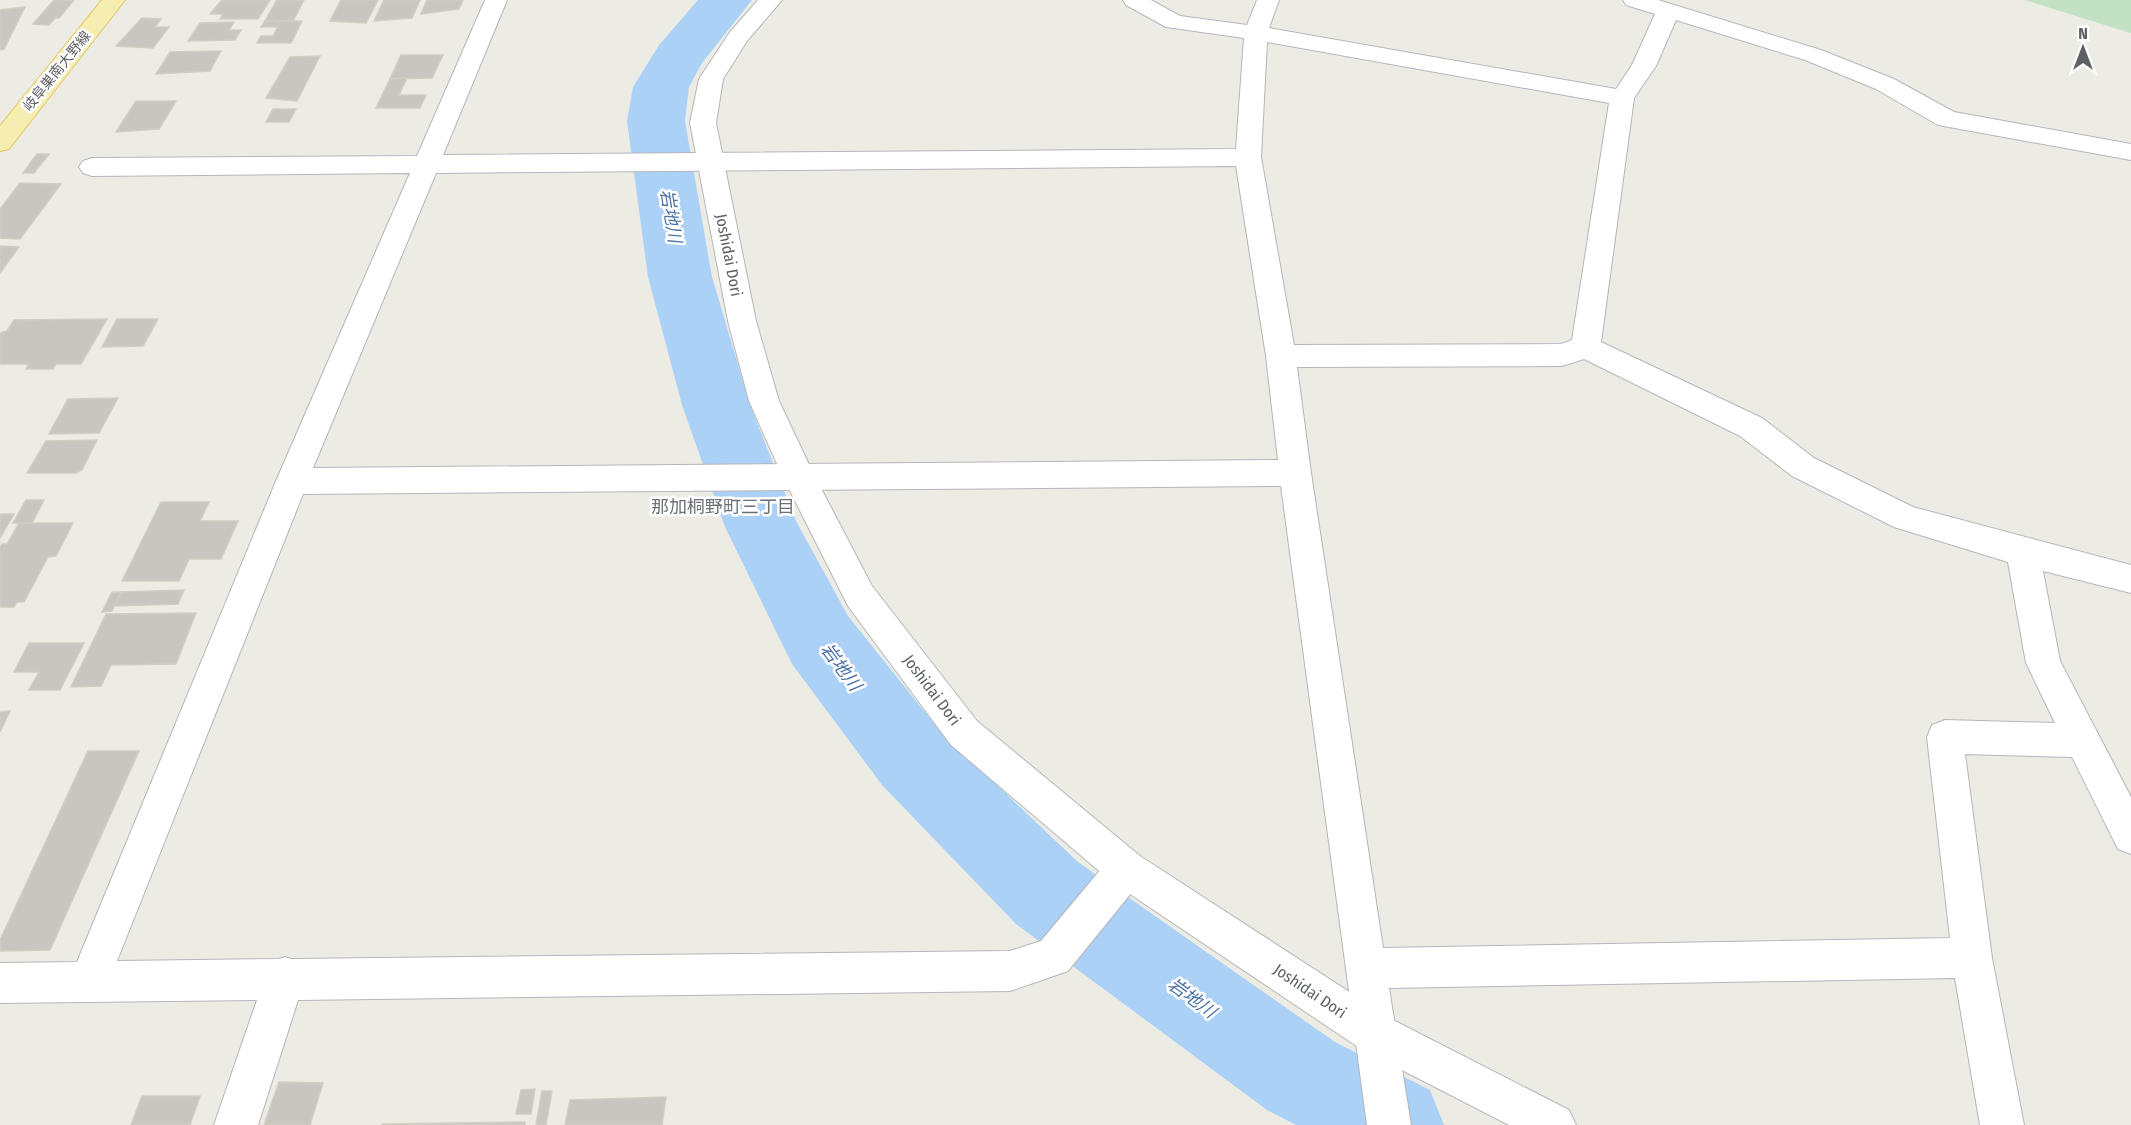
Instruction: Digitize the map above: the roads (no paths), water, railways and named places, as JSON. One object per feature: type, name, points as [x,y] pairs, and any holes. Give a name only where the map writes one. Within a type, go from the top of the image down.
[{"type":"main road","name":"岐阜巣南大野線","points":[[0,143],[114,0]]},
{"type":"street","points":[[89,981],[292,481],[496,0]]},
{"type":"street","name":"Joshidai Dori","points":[[771,0],[738,37],[711,79],[703,123],[700,162],[761,389],[788,476],[860,596],[964,733],[1118,878],[1378,1053],[1554,1125]]},
{"type":"street","points":[[1134,0],[1174,22],[1256,33],[1622,98]]},
{"type":"street","points":[[1268,0],[1256,33],[1248,157],[1281,356],[1295,473],[1389,1125]]},
{"type":"street","points":[[1634,0],[1813,55],[1885,84],[1947,119],[2131,152]]},
{"type":"street","points":[[1586,347],[1622,98],[1644,66],[1668,12]]},
{"type":"street","points":[[92,167],[1248,157]]},
{"type":"street","points":[[1281,356],[1562,355],[1586,347],[1751,427],[1803,467],[1905,518],[2023,552],[2131,579]]},
{"type":"street","points":[[292,481],[1295,473]]},
{"type":"street","points":[[2023,552],[2043,663],[2131,836]]},
{"type":"street","points":[[2002,1125],[1972,958],[1945,737],[2083,741]]},
{"type":"street","points":[[0,983],[1010,971],[1054,957],[1118,878]]},
{"type":"street","points":[[1366,968],[1972,958]]},
{"type":"street","points":[[236,1125],[285,978]]},
{"type":"waterway","name":"岩地川","points":[[726,0],[678,57],[661,87],[656,121],[680,277],[716,405],[762,527],[820,640],[911,758],[1047,893],[1301,1076],[1395,1125]]},
{"type":"district","name":"那加桐野町三丁目","points":[[723,507]]}]
